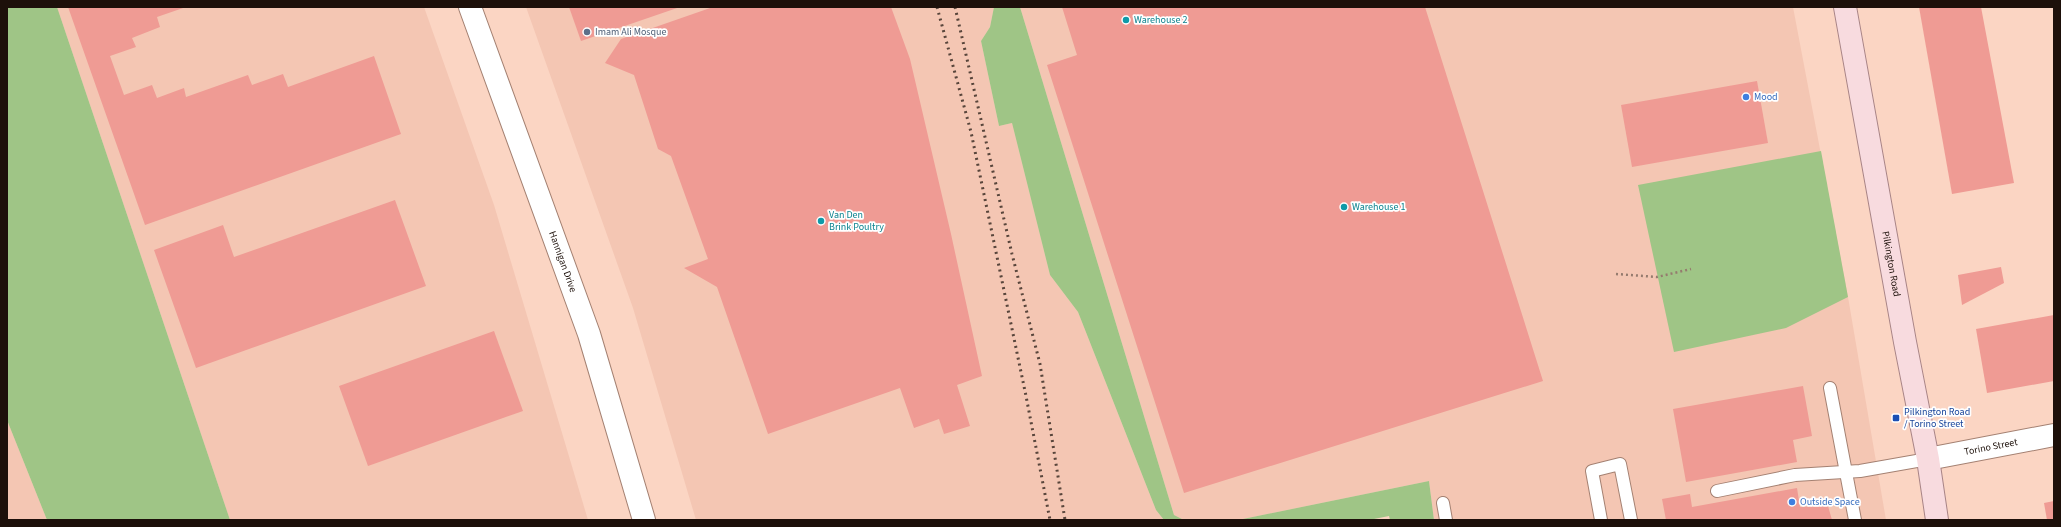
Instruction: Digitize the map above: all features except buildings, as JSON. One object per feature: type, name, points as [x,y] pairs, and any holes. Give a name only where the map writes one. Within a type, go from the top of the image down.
[{"type":"main road","name":"Pilkington Road","points":[[1845,7],[1905,342],[1928,459],[1936,520]]},
{"type":"street","name":"Hannigan Drive","points":[[470,7],[589,334],[644,520]]},
{"type":"street","name":"Torino Street","points":[[1928,459],[2054,435]]},
{"type":"lane","points":[[1830,388],[1854,520]]},
{"type":"lane","points":[[1717,491],[1795,475],[1846,472],[1928,459]]},
{"type":"lane","points":[[1601,520],[1592,471],[1620,464],[1631,520]]},
{"type":"lane","points":[[1443,503],[1446,520]]},
{"type":"path","points":[[1616,274],[1657,277],[1691,269]]},
{"type":"shaded area","points":[[57,7],[424,7],[494,205],[588,520],[230,520]]},
{"type":"shaded area","points":[[526,7],[994,7],[990,27],[981,41],[999,126],[1012,123],[1050,275],[1078,312],[1156,510],[1164,520],[696,520],[633,308]]},
{"type":"shaded area","points":[[1020,7],[1793,7],[1848,297],[1886,520],[1434,520],[1429,481],[1238,520],[1184,520],[1174,515]]},
{"type":"shaded area","points":[[7,420],[47,520],[7,520]]},
{"type":"green space","points":[[7,7],[57,7],[230,520],[47,520],[7,420]]},
{"type":"green space","points":[[994,7],[1020,7],[1174,515],[1184,520],[1164,520],[1156,510],[1078,312],[1050,275],[1012,123],[999,126],[981,41],[990,27]]},
{"type":"green space","points":[[1821,151],[1848,297],[1786,328],[1674,352],[1638,185]]},
{"type":"green space","points":[[1429,481],[1434,520],[1390,520],[1389,516],[1369,520],[1238,520]]},
{"type":"railway","points":[[937,7],[971,132],[1026,396],[1050,520]]},
{"type":"railway","points":[[955,7],[1012,254],[1040,364],[1065,520]]},
{"type":"place","name":"Warehouse 2","points":[[1126,20]]},
{"type":"place","name":"Imam Ali Mosque","points":[[587,32]]},
{"type":"place","name":"Mood","points":[[1746,97]]},
{"type":"place","name":"Warehouse 1","points":[[1344,207]]},
{"type":"place","name":"Van Den Brink Poultry","points":[[821,221]]},
{"type":"place","name":"Pilkington Road / Torino Street","points":[[1896,418]]},
{"type":"place","name":"Outside Space","points":[[1792,502]]}]
